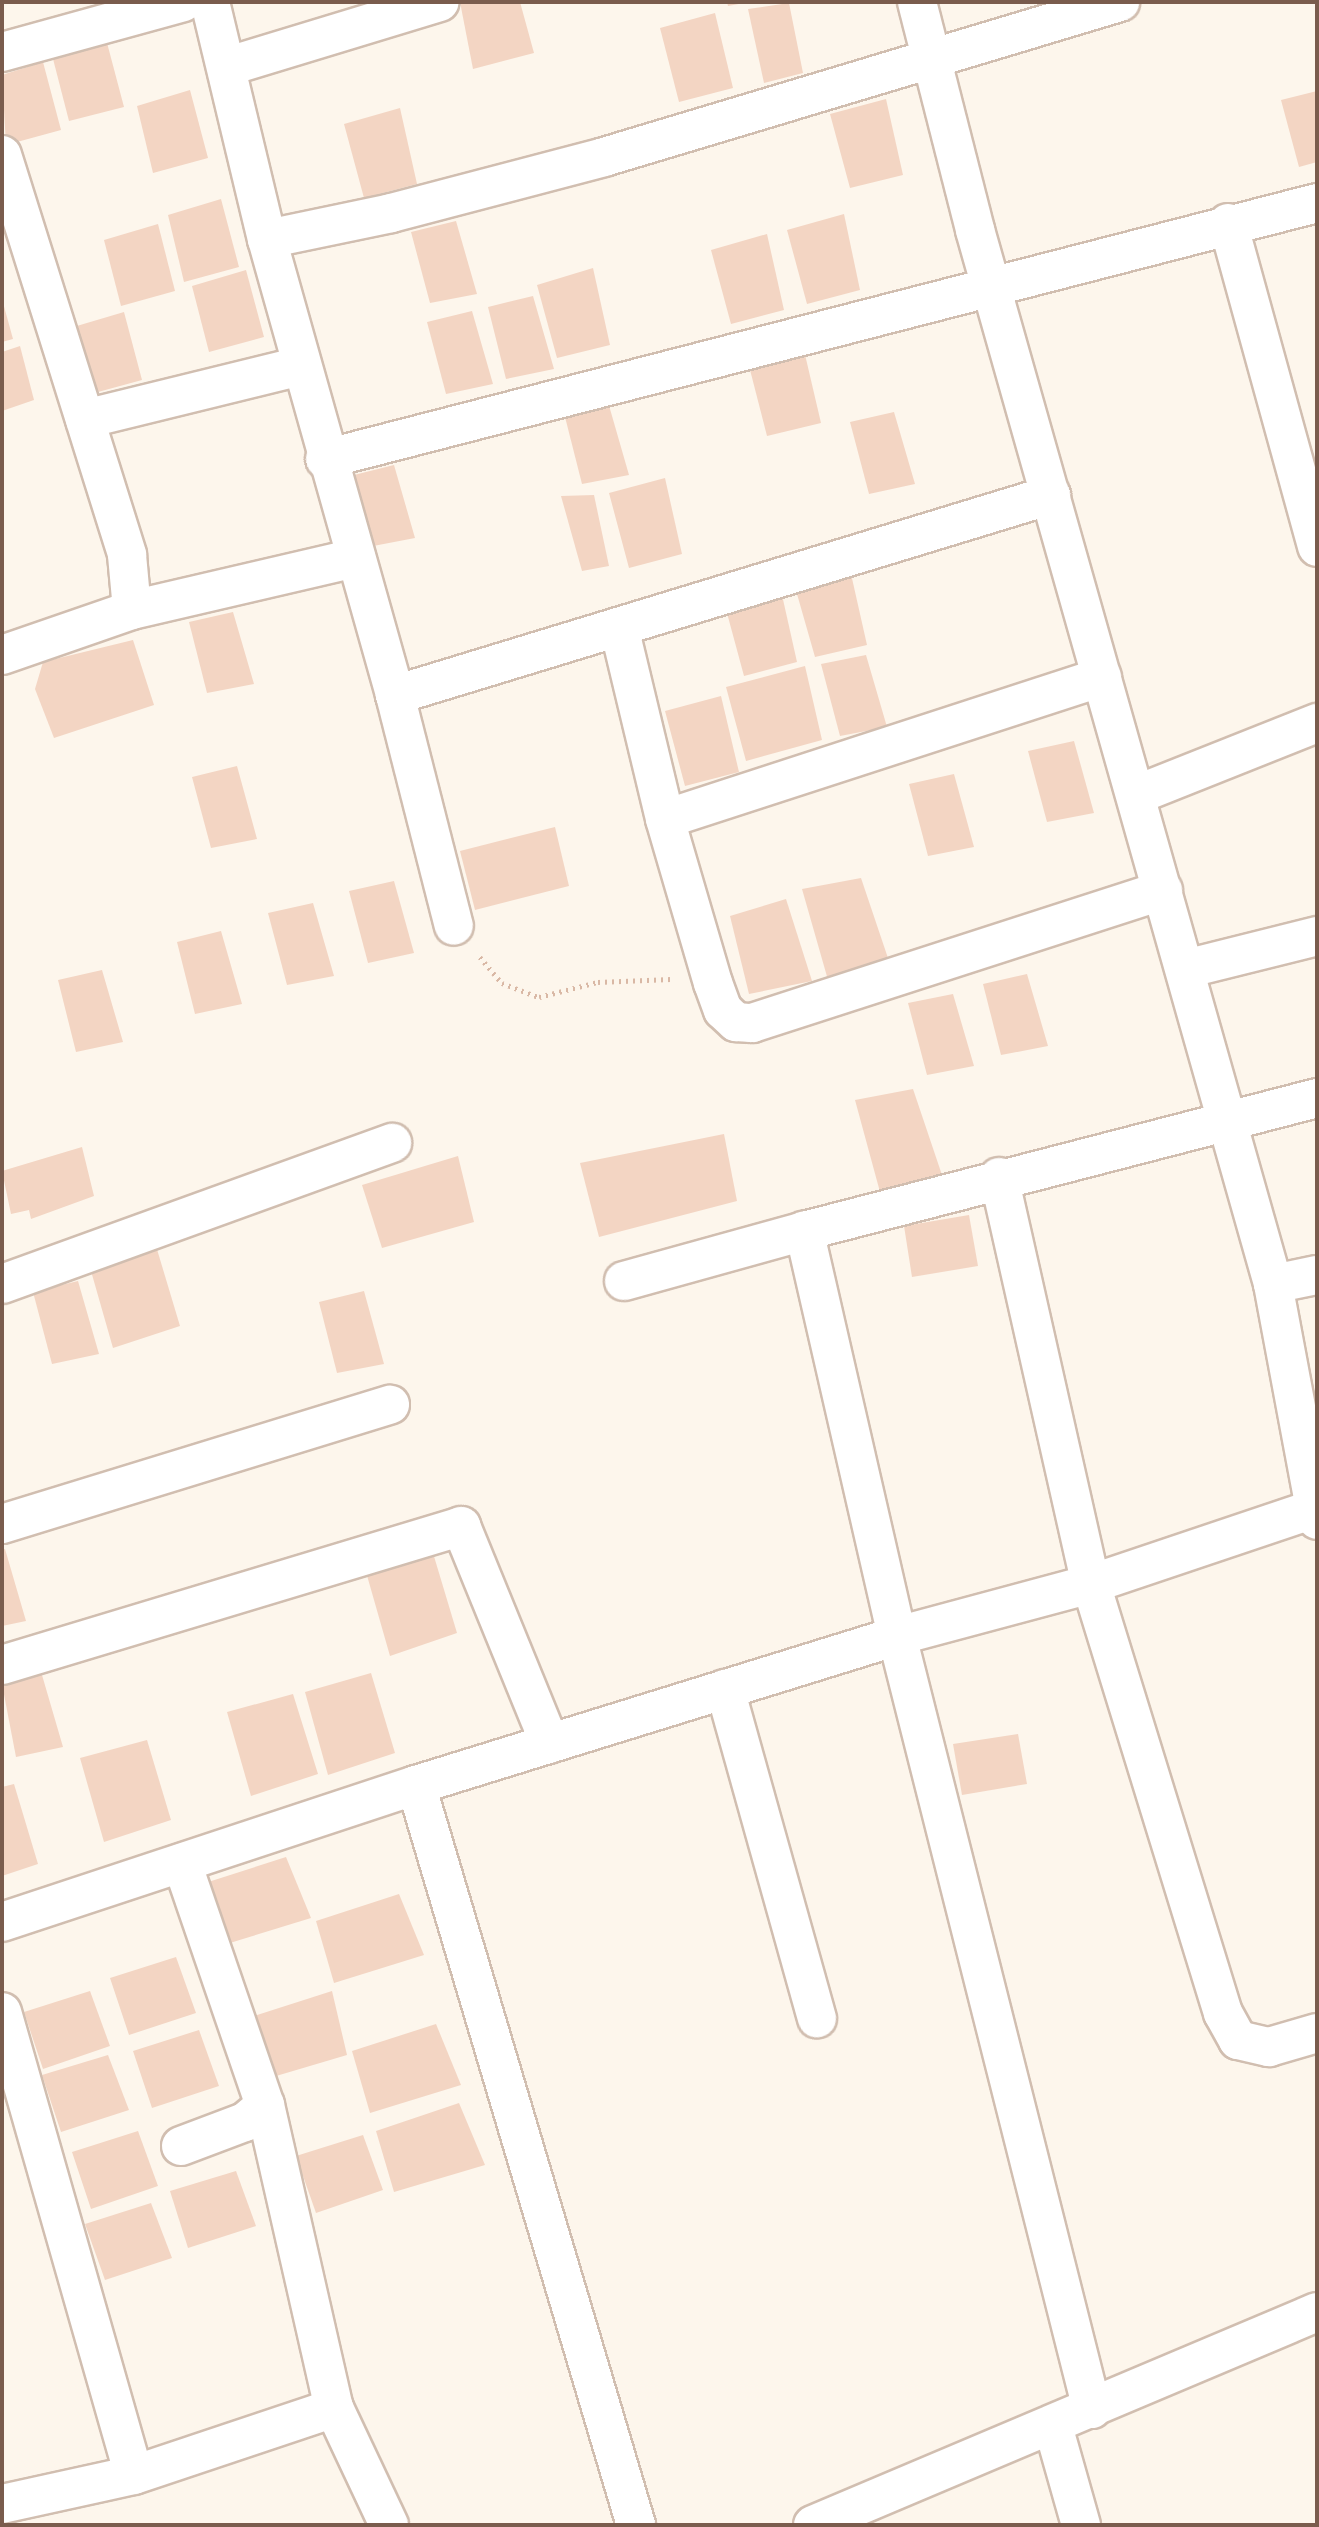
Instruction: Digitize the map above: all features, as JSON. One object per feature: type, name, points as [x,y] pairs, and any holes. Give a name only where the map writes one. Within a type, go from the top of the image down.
[{"type":"street","points":[[2,52],[183,2]]},
{"type":"street","points":[[210,2],[229,66],[267,239],[325,459],[395,695],[454,926]]},
{"type":"street","points":[[229,66],[439,2]]},
{"type":"street","points":[[2,1922],[416,1785],[897,1636],[1091,1584],[1316,1512],[1273,1284],[992,288],[917,2]]},
{"type":"street","points":[[267,239],[391,213],[604,157],[1120,2]]},
{"type":"street","points":[[2,155],[127,555],[132,610]]},
{"type":"street","points":[[325,459],[992,288],[1228,223],[1317,203]]},
{"type":"street","points":[[1228,223],[1317,547]]},
{"type":"street","points":[[85,419],[301,366]]},
{"type":"street","points":[[395,695],[1051,495]]},
{"type":"street","points":[[2,655],[132,610],[356,558]]},
{"type":"street","points":[[620,627],[665,818],[713,983],[723,1010],[736,1022],[752,1023],[1163,891]]},
{"type":"street","points":[[665,818],[1102,677]]},
{"type":"street","points":[[1136,795],[1317,723]]},
{"type":"street","points":[[1185,969],[1317,936]]},
{"type":"street","points":[[624,1281],[804,1231],[882,1214],[999,1177],[1317,1098]]},
{"type":"street","points":[[2,1284],[392,1143]]},
{"type":"street","points":[[999,1177],[1091,1584],[1223,2013],[1238,2040],[1269,2047],[1317,2033]]},
{"type":"street","points":[[804,1231],[897,1636],[1092,2409]]},
{"type":"street","points":[[1273,1284],[1317,1275]]},
{"type":"street","points":[[2,1524],[390,1405]]},
{"type":"street","points":[[2,1665],[461,1527],[550,1744]]},
{"type":"street","points":[[724,1689],[817,2018]]},
{"type":"street","points":[[416,1785],[636,2525]]},
{"type":"street","points":[[181,1863],[265,2105],[334,2408],[389,2525]]},
{"type":"street","points":[[2,2012],[7,2052],[134,2475]]},
{"type":"street","points":[[181,2146],[245,2122],[265,2105]]},
{"type":"street","points":[[813,2525],[1053,2426],[1317,2312]]},
{"type":"street","points":[[2,2504],[134,2475],[334,2408]]},
{"type":"street","points":[[1053,2426],[1081,2525]]},
{"type":"path","points":[[454,926],[502,983],[539,997],[598,982],[639,978],[713,983]]},
{"type":"building","points":[[460,2],[520,2],[534,53],[473,69]]},
{"type":"building","points":[[727,2],[744,2],[744,3],[728,6]]},
{"type":"building","points":[[789,3],[803,73],[764,83],[748,9]]},
{"type":"building","points":[[715,13],[733,88],[679,102],[660,28]]},
{"type":"building","points":[[106,39],[124,107],[69,121],[52,55]]},
{"type":"building","points":[[43,62],[61,130],[6,145],[2,75]]},
{"type":"building","points":[[190,90],[208,158],[153,173],[137,106]]},
{"type":"building","points":[[1317,91],[1317,162],[1299,167],[1281,100]]},
{"type":"building","points":[[886,99],[903,175],[850,188],[830,114]]},
{"type":"building","points":[[400,108],[417,184],[364,198],[344,124]]},
{"type":"building","points":[[221,199],[239,267],[184,282],[168,215]]},
{"type":"building","points":[[844,214],[860,290],[807,304],[787,230]]},
{"type":"building","points":[[456,221],[477,294],[430,303],[411,232]]},
{"type":"building","points":[[158,224],[175,291],[121,306],[104,240]]},
{"type":"building","points":[[767,234],[784,310],[731,324],[711,250]]},
{"type":"building","points":[[593,268],[610,345],[557,358],[537,285]]},
{"type":"building","points":[[246,270],[264,337],[209,352],[192,286]]},
{"type":"building","points":[[533,296],[554,369],[506,379],[488,307]]},
{"type":"building","points":[[2,299],[13,339],[2,342]]},
{"type":"building","points":[[472,311],[493,384],[446,394],[427,322]]},
{"type":"building","points":[[124,312],[142,380],[87,395],[70,328]]},
{"type":"building","points":[[20,346],[34,400],[2,411],[2,352]]},
{"type":"building","points":[[803,346],[821,423],[767,436],[748,362]]},
{"type":"building","points":[[608,402],[629,475],[582,484],[564,413]]},
{"type":"building","points":[[894,412],[915,484],[869,494],[850,422]]},
{"type":"building","points":[[394,465],[415,538],[368,547],[350,476]]},
{"type":"building","points":[[665,478],[682,554],[629,568],[609,493]]},
{"type":"building","points":[[594,495],[609,566],[582,571],[561,496]]},
{"type":"building","points":[[849,565],[867,645],[815,657],[793,580]]},
{"type":"building","points":[[780,586],[797,662],[744,676],[724,602]]},
{"type":"building","points":[[233,612],[254,684],[207,693],[189,622]]},
{"type":"building","points":[[133,640],[154,705],[54,738],[35,689],[43,662]]},
{"type":"building","points":[[866,655],[887,727],[840,736],[821,664]]},
{"type":"building","points":[[805,666],[822,740],[746,761],[726,687]]},
{"type":"building","points":[[721,696],[739,772],[685,786],[665,711]]},
{"type":"building","points":[[1074,741],[1094,813],[1047,822],[1028,751]]},
{"type":"building","points":[[237,766],[257,839],[211,848],[192,777]]},
{"type":"building","points":[[954,774],[974,847],[928,856],[909,784]]},
{"type":"building","points":[[555,827],[569,886],[475,910],[460,851]]},
{"type":"building","points":[[861,878],[891,967],[828,980],[802,889]]},
{"type":"building","points":[[394,881],[414,953],[368,963],[349,891]]},
{"type":"building","points":[[786,899],[812,981],[749,994],[730,916]]},
{"type":"building","points":[[313,903],[334,976],[287,985],[268,913]]},
{"type":"building","points":[[221,931],[242,1004],[195,1014],[177,942]]},
{"type":"building","points":[[102,970],[123,1042],[76,1052],[58,980]]},
{"type":"building","points":[[1027,974],[1048,1046],[1001,1055],[983,984]]},
{"type":"building","points":[[953,994],[974,1066],[927,1075],[908,1003]]},
{"type":"building","points":[[913,1089],[943,1178],[880,1192],[855,1100]]},
{"type":"building","points":[[724,1134],[737,1201],[599,1237],[580,1163]]},
{"type":"building","points":[[82,1147],[94,1196],[31,1219],[29,1210],[11,1214],[2,1171]]},
{"type":"building","points":[[458,1156],[474,1222],[382,1248],[362,1185]]},
{"type":"building","points":[[969,1215],[978,1266],[912,1277],[904,1226]]},
{"type":"building","points":[[156,1246],[180,1326],[113,1348],[89,1264]]},
{"type":"building","points":[[78,1281],[99,1354],[52,1364],[33,1292]]},
{"type":"building","points":[[364,1291],[384,1364],[337,1373],[319,1302]]},
{"type":"building","points":[[5,1549],[26,1621],[2,1626],[2,1550]]},
{"type":"building","points":[[433,1553],[457,1633],[390,1656],[366,1572]]},
{"type":"building","points":[[371,1673],[395,1753],[328,1775],[305,1692]]},
{"type":"building","points":[[42,1675],[63,1747],[16,1757],[2,1684]]},
{"type":"building","points":[[293,1694],[318,1774],[251,1796],[227,1712]]},
{"type":"building","points":[[1018,1734],[1027,1784],[962,1795],[953,1744]]},
{"type":"building","points":[[147,1740],[171,1820],[104,1842],[80,1758]]},
{"type":"building","points":[[14,1784],[38,1864],[2,1876],[2,1787]]},
{"type":"building","points":[[286,1857],[311,1918],[220,1946],[202,1884]]},
{"type":"building","points":[[399,1894],[424,1955],[334,1983],[316,1921]]},
{"type":"building","points":[[176,1957],[196,2013],[129,2035],[110,1978]]},
{"type":"building","points":[[90,1991],[110,2046],[43,2069],[24,2012]]},
{"type":"building","points":[[332,1991],[347,2055],[266,2079],[248,2018]]},
{"type":"building","points":[[436,2024],[461,2085],[370,2113],[352,2051]]},
{"type":"building","points":[[199,2030],[219,2086],[152,2108],[133,2051]]},
{"type":"building","points":[[108,2055],[129,2110],[61,2132],[42,2075]]},
{"type":"building","points":[[459,2103],[485,2165],[394,2192],[376,2131]]},
{"type":"building","points":[[138,2131],[158,2186],[91,2209],[72,2152]]},
{"type":"building","points":[[363,2135],[383,2190],[316,2213],[296,2156]]},
{"type":"building","points":[[236,2171],[256,2226],[188,2248],[170,2191]]},
{"type":"building","points":[[151,2203],[172,2258],[105,2280],[85,2224]]}]
